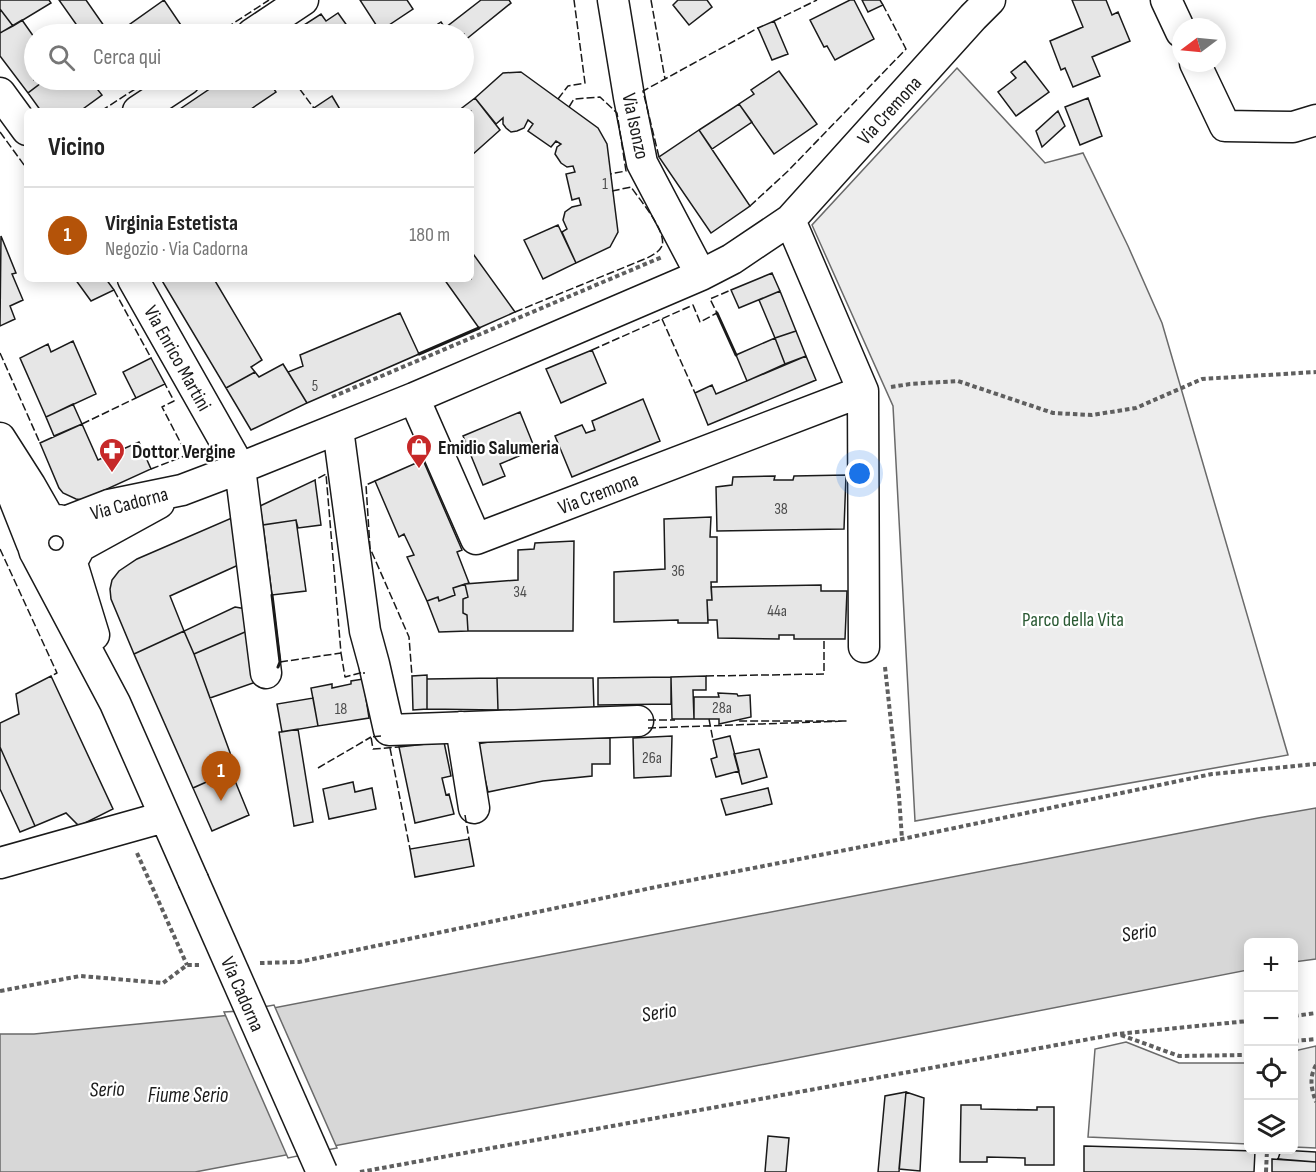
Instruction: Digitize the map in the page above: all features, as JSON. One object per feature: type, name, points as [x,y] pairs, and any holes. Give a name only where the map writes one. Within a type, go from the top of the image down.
[{"type":"street","points":[[267,24],[303,0]]},
{"type":"street","name":"Via Isonzo","points":[[613,0],[642,163],[701,275]]},
{"type":"street","name":"Via Cremona","points":[[182,489],[414,398],[701,275],[732,259],[790,220],[990,0]]},
{"type":"street","points":[[1166,0],[1174,18]]},
{"type":"street","points":[[1199,72],[1224,126],[1293,127],[1316,120]]},
{"type":"street","points":[[143,108],[170,90]]},
{"type":"street","points":[[0,93],[24,126]]},
{"type":"street","points":[[790,220],[863,391],[864,647]]},
{"type":"street","name":"Via Enrico Martini","points":[[135,282],[240,468]]},
{"type":"street","name":"Via Cremona","points":[[414,398],[476,539],[863,391]]},
{"type":"street","points":[[338,429],[365,631],[389,730],[638,721]]},
{"type":"street","name":"Via Cadorna","points":[[0,438],[30,485],[56,542],[115,703],[322,1172]]},
{"type":"street","name":"Via Cadorna","points":[[0,464],[56,542]]},
{"type":"street","points":[[240,468],[266,673]]},
{"type":"street","name":"Via Cadorna","points":[[56,542],[117,527],[182,489]]},
{"type":"street","points":[[461,727],[474,808]]},
{"type":"street","points":[[0,863],[164,817]]},
{"type":"path","points":[[330,398],[686,247]]},
{"type":"path","points":[[863,391],[910,384],[958,381],[1053,412],[1092,415],[1136,408],[1202,379],[1316,372]]},
{"type":"path","points":[[864,647],[884,660],[902,839]]},
{"type":"path","points":[[299,962],[656,886],[902,839],[1212,774],[1316,764]]},
{"type":"path","points":[[0,991],[80,976],[163,982],[187,965],[126,828]]},
{"type":"path","points":[[1298,1015],[1316,1013]]},
{"type":"path","points":[[360,1172],[1118,1034],[1244,1021]]},
{"type":"path","points":[[1118,1034],[1179,1056],[1244,1055]]},
{"type":"path","points":[[1298,1041],[1316,1039]]},
{"type":"path","points":[[1316,1065],[1312,1071],[1311,1080],[1316,1102]]},
{"type":"path","points":[[1266,1172],[1267,1154]]},
{"type":"green space","name":"Parco della Vita","points":[[957,68],[1045,163],[1083,153],[1128,246],[1162,323],[1288,755],[915,821],[893,406],[812,225]]},
{"type":"green space","points":[[1126,1042],[1179,1063],[1244,1063],[1244,1144],[1088,1137],[1095,1049]]},
{"type":"green space","points":[[1316,1046],[1316,1148],[1298,1147],[1298,1050]]},
{"type":"water","name":"Fiume Serio","points":[[1316,808],[1316,959],[1298,961],[1298,938],[1244,938],[1244,971],[637,1089],[195,1172],[0,1172],[0,1034],[34,1034],[242,1014]]},
{"type":"pier","points":[[274,1005],[337,1148],[288,1158],[224,1012]]},
{"type":"building","points":[[0,0],[49,0],[51,3],[13,26],[0,9]]},
{"type":"building","points":[[59,0],[86,0],[103,24],[76,24]]},
{"type":"building","points":[[164,0],[180,24],[130,24]]},
{"type":"building","points":[[360,0],[407,0],[413,9],[390,24],[375,24]]},
{"type":"building","points":[[481,0],[509,0],[511,3],[474,33],[474,24],[450,24]]},
{"type":"building","points":[[678,0],[707,0],[712,7],[689,25],[673,5]]},
{"type":"building","points":[[854,0],[874,39],[835,60],[827,46],[824,47],[810,20]]},
{"type":"building","points":[[862,0],[880,0],[883,5],[868,12]]},
{"type":"building","points":[[1072,0],[1106,0],[1112,15],[1118,12],[1130,41],[1092,57],[1100,76],[1073,87],[1065,68],[1061,70],[1050,41],[1083,27]]},
{"type":"building","points":[[0,9],[13,26],[0,33]]},
{"type":"building","points":[[338,13],[346,24],[306,24],[321,14],[326,21]]},
{"type":"building","points":[[22,20],[25,24],[24,88],[0,56],[0,33]]},
{"type":"building","points":[[774,21],[788,54],[772,60],[758,28]]},
{"type":"building","points":[[1025,61],[1049,92],[1016,116],[998,92],[1016,78],[1011,72]]},
{"type":"building","points":[[779,71],[817,124],[774,154],[739,104],[754,94],[751,90]]},
{"type":"building","points":[[521,72],[598,128],[607,144],[618,232],[610,247],[576,263],[562,232],[567,229],[563,220],[565,212],[581,205],[579,198],[572,200],[566,174],[575,172],[573,166],[567,167],[561,163],[555,154],[557,147],[561,144],[556,141],[551,147],[528,131],[533,124],[528,120],[524,128],[511,132],[503,124],[503,118],[496,124],[475,98],[503,73]]},
{"type":"building","points":[[32,90],[98,90],[102,95],[84,108],[39,108],[28,93]]},
{"type":"building","points":[[208,90],[275,90],[276,92],[252,108],[181,108]]},
{"type":"building","points":[[332,96],[339,108],[314,108]]},
{"type":"building","points":[[475,98],[500,130],[474,153],[474,108],[462,108]]},
{"type":"building","points":[[1088,98],[1102,136],[1080,145],[1065,107]]},
{"type":"building","points":[[739,104],[752,122],[712,149],[699,130]]},
{"type":"building","points":[[1058,111],[1065,126],[1042,147],[1036,131]]},
{"type":"building","points":[[699,130],[750,206],[711,233],[659,157]]},
{"type":"building","points":[[558,225],[576,263],[543,279],[524,240]]},
{"type":"building","points":[[1,236],[16,273],[12,274],[23,300],[10,306],[15,319],[0,326]]},
{"type":"building","points":[[474,255],[515,312],[479,328],[446,282],[474,282]]},
{"type":"building","points":[[772,273],[780,291],[739,308],[731,290]]},
{"type":"building","points":[[77,282],[108,282],[114,290],[91,301]]},
{"type":"building","points":[[163,282],[216,282],[262,360],[251,367],[255,372],[226,388]]},
{"type":"building","points":[[780,291],[796,331],[775,338],[759,300]]},
{"type":"building","points":[[400,313],[419,354],[307,403],[288,372],[303,366],[300,355]]},
{"type":"building","points":[[796,331],[806,356],[785,364],[775,338]]},
{"type":"building","points":[[775,338],[785,364],[747,381],[736,355]]},
{"type":"building","points":[[73,341],[96,394],[46,417],[20,358],[48,344],[51,352]]},
{"type":"building","points":[[592,350],[606,383],[561,403],[546,369]]},
{"type":"building","points":[[806,356],[816,380],[708,425],[695,393],[712,385],[716,394]]},
{"type":"building","points":[[151,358],[165,384],[136,398],[123,372]]},
{"type":"building","points":[[283,364],[307,403],[251,430],[226,388],[255,372],[259,377]]},
{"type":"building","points":[[643,399],[660,441],[572,477],[555,436],[582,425],[586,433],[595,430],[592,421]]},
{"type":"building","points":[[73,404],[82,424],[54,436],[46,417]]},
{"type":"building","points":[[520,412],[535,449],[500,464],[505,476],[483,485],[463,436]]},
{"type":"building","points":[[82,424],[98,460],[139,442],[151,469],[83,500],[63,493],[40,443]]},
{"type":"building","points":[[423,460],[462,550],[457,552],[469,583],[453,588],[455,595],[439,601],[438,597],[427,601],[407,557],[414,555],[404,534],[399,537],[375,481]]},
{"type":"building","points":[[846,475],[844,529],[717,531],[716,487],[732,485],[733,477],[775,476],[774,480],[793,480],[794,476]]},
{"type":"building","points":[[315,480],[321,525],[298,528],[296,520],[263,525],[260,506]]},
{"type":"building","points":[[234,517],[245,562],[170,596],[184,631],[134,654],[111,599],[112,580],[119,571],[137,559]]},
{"type":"building","points":[[711,517],[710,537],[717,537],[717,582],[711,582],[712,600],[707,600],[708,623],[678,623],[678,620],[614,622],[614,572],[665,569],[664,519]]},
{"type":"building","points":[[296,520],[306,591],[272,595],[263,525]]},
{"type":"building","points":[[574,541],[573,631],[468,631],[467,615],[463,613],[463,599],[468,597],[465,584],[518,580],[518,550],[534,549],[535,543]]},
{"type":"building","points":[[465,584],[468,597],[463,599],[463,613],[467,615],[468,631],[439,632],[427,601],[438,597],[439,601],[455,595],[453,588]]},
{"type":"building","points":[[821,585],[821,591],[847,591],[845,639],[794,639],[794,635],[779,635],[779,639],[718,638],[717,620],[708,620],[707,600],[712,600],[711,587]]},
{"type":"building","points":[[235,607],[252,610],[252,629],[194,654],[184,631]]},
{"type":"building","points":[[252,629],[256,682],[210,698],[194,654]]},
{"type":"building","points":[[184,631],[236,769],[193,788],[134,654]]},
{"type":"building","points":[[427,675],[427,709],[413,710],[412,676]]},
{"type":"building","points":[[51,676],[113,809],[79,826],[66,813],[35,826],[0,747],[0,723],[19,714],[16,694]]},
{"type":"building","points":[[706,676],[706,690],[693,690],[694,719],[672,719],[671,677]]},
{"type":"building","points":[[671,677],[671,704],[598,705],[598,678]]},
{"type":"building","points":[[497,678],[498,710],[427,709],[427,679]]},
{"type":"building","points":[[497,678],[593,678],[594,710],[498,710]]},
{"type":"building","points":[[363,679],[369,718],[318,726],[311,688],[332,684],[332,688]]},
{"type":"building","points":[[718,693],[750,695],[751,717],[719,724],[719,719],[694,719],[694,697],[719,697]]},
{"type":"building","points":[[313,698],[318,726],[282,732],[277,704]]},
{"type":"building","points":[[298,729],[313,822],[294,826],[279,732]]},
{"type":"building","points":[[672,736],[671,776],[634,778],[633,738]]},
{"type":"building","points":[[730,736],[739,771],[716,777],[711,759],[717,757],[713,740]]},
{"type":"building","points":[[511,738],[610,738],[610,764],[592,764],[592,776],[543,781],[488,792],[477,744]]},
{"type":"building","points":[[444,742],[451,776],[442,778],[454,814],[415,823],[399,747]]},
{"type":"building","points":[[0,747],[35,826],[20,832],[0,789]]},
{"type":"building","points":[[759,749],[767,777],[742,784],[734,754]]},
{"type":"building","points":[[231,771],[249,815],[212,831],[193,788]]},
{"type":"building","points":[[353,782],[355,792],[372,788],[376,809],[329,819],[323,789]]},
{"type":"building","points":[[768,788],[772,804],[726,815],[721,799]]},
{"type":"building","points":[[469,839],[474,866],[415,877],[410,849]]},
{"type":"building","points":[[906,1092],[924,1098],[920,1171],[899,1169]]},
{"type":"building","points":[[906,1092],[899,1172],[878,1172],[885,1096]]},
{"type":"building","points":[[961,1105],[981,1105],[981,1109],[1037,1110],[1037,1107],[1054,1107],[1054,1165],[1025,1165],[1025,1158],[987,1157],[987,1162],[960,1162]]},
{"type":"building","points":[[768,1136],[789,1138],[786,1172],[765,1172]]},
{"type":"building","points":[[1084,1146],[1244,1151],[1244,1154],[1255,1154],[1254,1172],[1084,1172]]},
{"type":"building","points":[[1298,1151],[1316,1152],[1316,1162],[1278,1159],[1280,1154],[1298,1154]]},
{"type":"building","points":[[1272,1159],[1316,1162],[1316,1172],[1272,1172]]},
{"type":"fence","points":[[232,24],[269,0]]},
{"type":"fence","points":[[558,99],[568,86],[585,83],[574,0]]},
{"type":"fence","points":[[651,0],[665,79]]},
{"type":"fence","points":[[774,21],[817,0]]},
{"type":"fence","points":[[750,206],[788,171],[906,49],[883,5]]},
{"type":"fence","points":[[659,157],[643,91],[758,28]]},
{"type":"fence","points":[[106,108],[134,90]]},
{"type":"fence","points":[[300,90],[314,108]]},
{"type":"fence","points":[[569,107],[574,99],[600,97],[617,113],[626,171],[610,174]]},
{"type":"fence","points":[[0,132],[24,165]]},
{"type":"fence","points":[[515,312],[647,258],[661,248],[660,232],[631,187],[612,191]]},
{"type":"fence","points":[[114,290],[151,358]]},
{"type":"fence","points":[[592,350],[693,305],[700,322],[717,313],[710,299],[731,290]]},
{"type":"fence","points":[[662,319],[695,393]]},
{"type":"fence","points":[[0,353],[40,443]]},
{"type":"fence","points":[[151,469],[187,455],[162,407],[174,401],[165,384]]},
{"type":"fence","points":[[82,424],[136,398]]},
{"type":"fence","points":[[280,662],[341,653],[326,474],[315,480]]},
{"type":"fence","points":[[375,481],[366,485],[370,548],[409,637],[412,676]]},
{"type":"fence","points":[[0,549],[57,673],[51,676]]},
{"type":"fence","points":[[706,676],[824,674],[824,639]]},
{"type":"fence","points":[[341,653],[345,677],[364,672],[364,674]]},
{"type":"fence","points":[[709,719],[713,740]]},
{"type":"fence","points":[[648,720],[675,720]]},
{"type":"fence","points":[[648,728],[846,721],[738,721]]},
{"type":"fence","points":[[381,736],[371,737],[373,749],[399,747]]},
{"type":"fence","points":[[318,768],[371,737]]},
{"type":"fence","points":[[390,748],[410,849]]},
{"type":"fence","points":[[465,815],[469,839]]},
{"type":"wall","points":[[717,313],[736,355]]},
{"type":"wall","points":[[419,354],[479,328]]},
{"type":"wall","points":[[272,595],[280,662],[278,667]]},
{"type":"place","name":"Emidio Salumeria","points":[[419,470]]},
{"type":"place","name":"Dottor Vergine","points":[[112,474]]},
{"type":"place","name":"Virginia Estetista","points":[[221,801]]},
{"type":"water label","name":"Serio","points":[[1139,932]]},
{"type":"water label","name":"Serio","points":[[659,1012]]},
{"type":"water label","name":"Serio","points":[[107,1089]]}]
